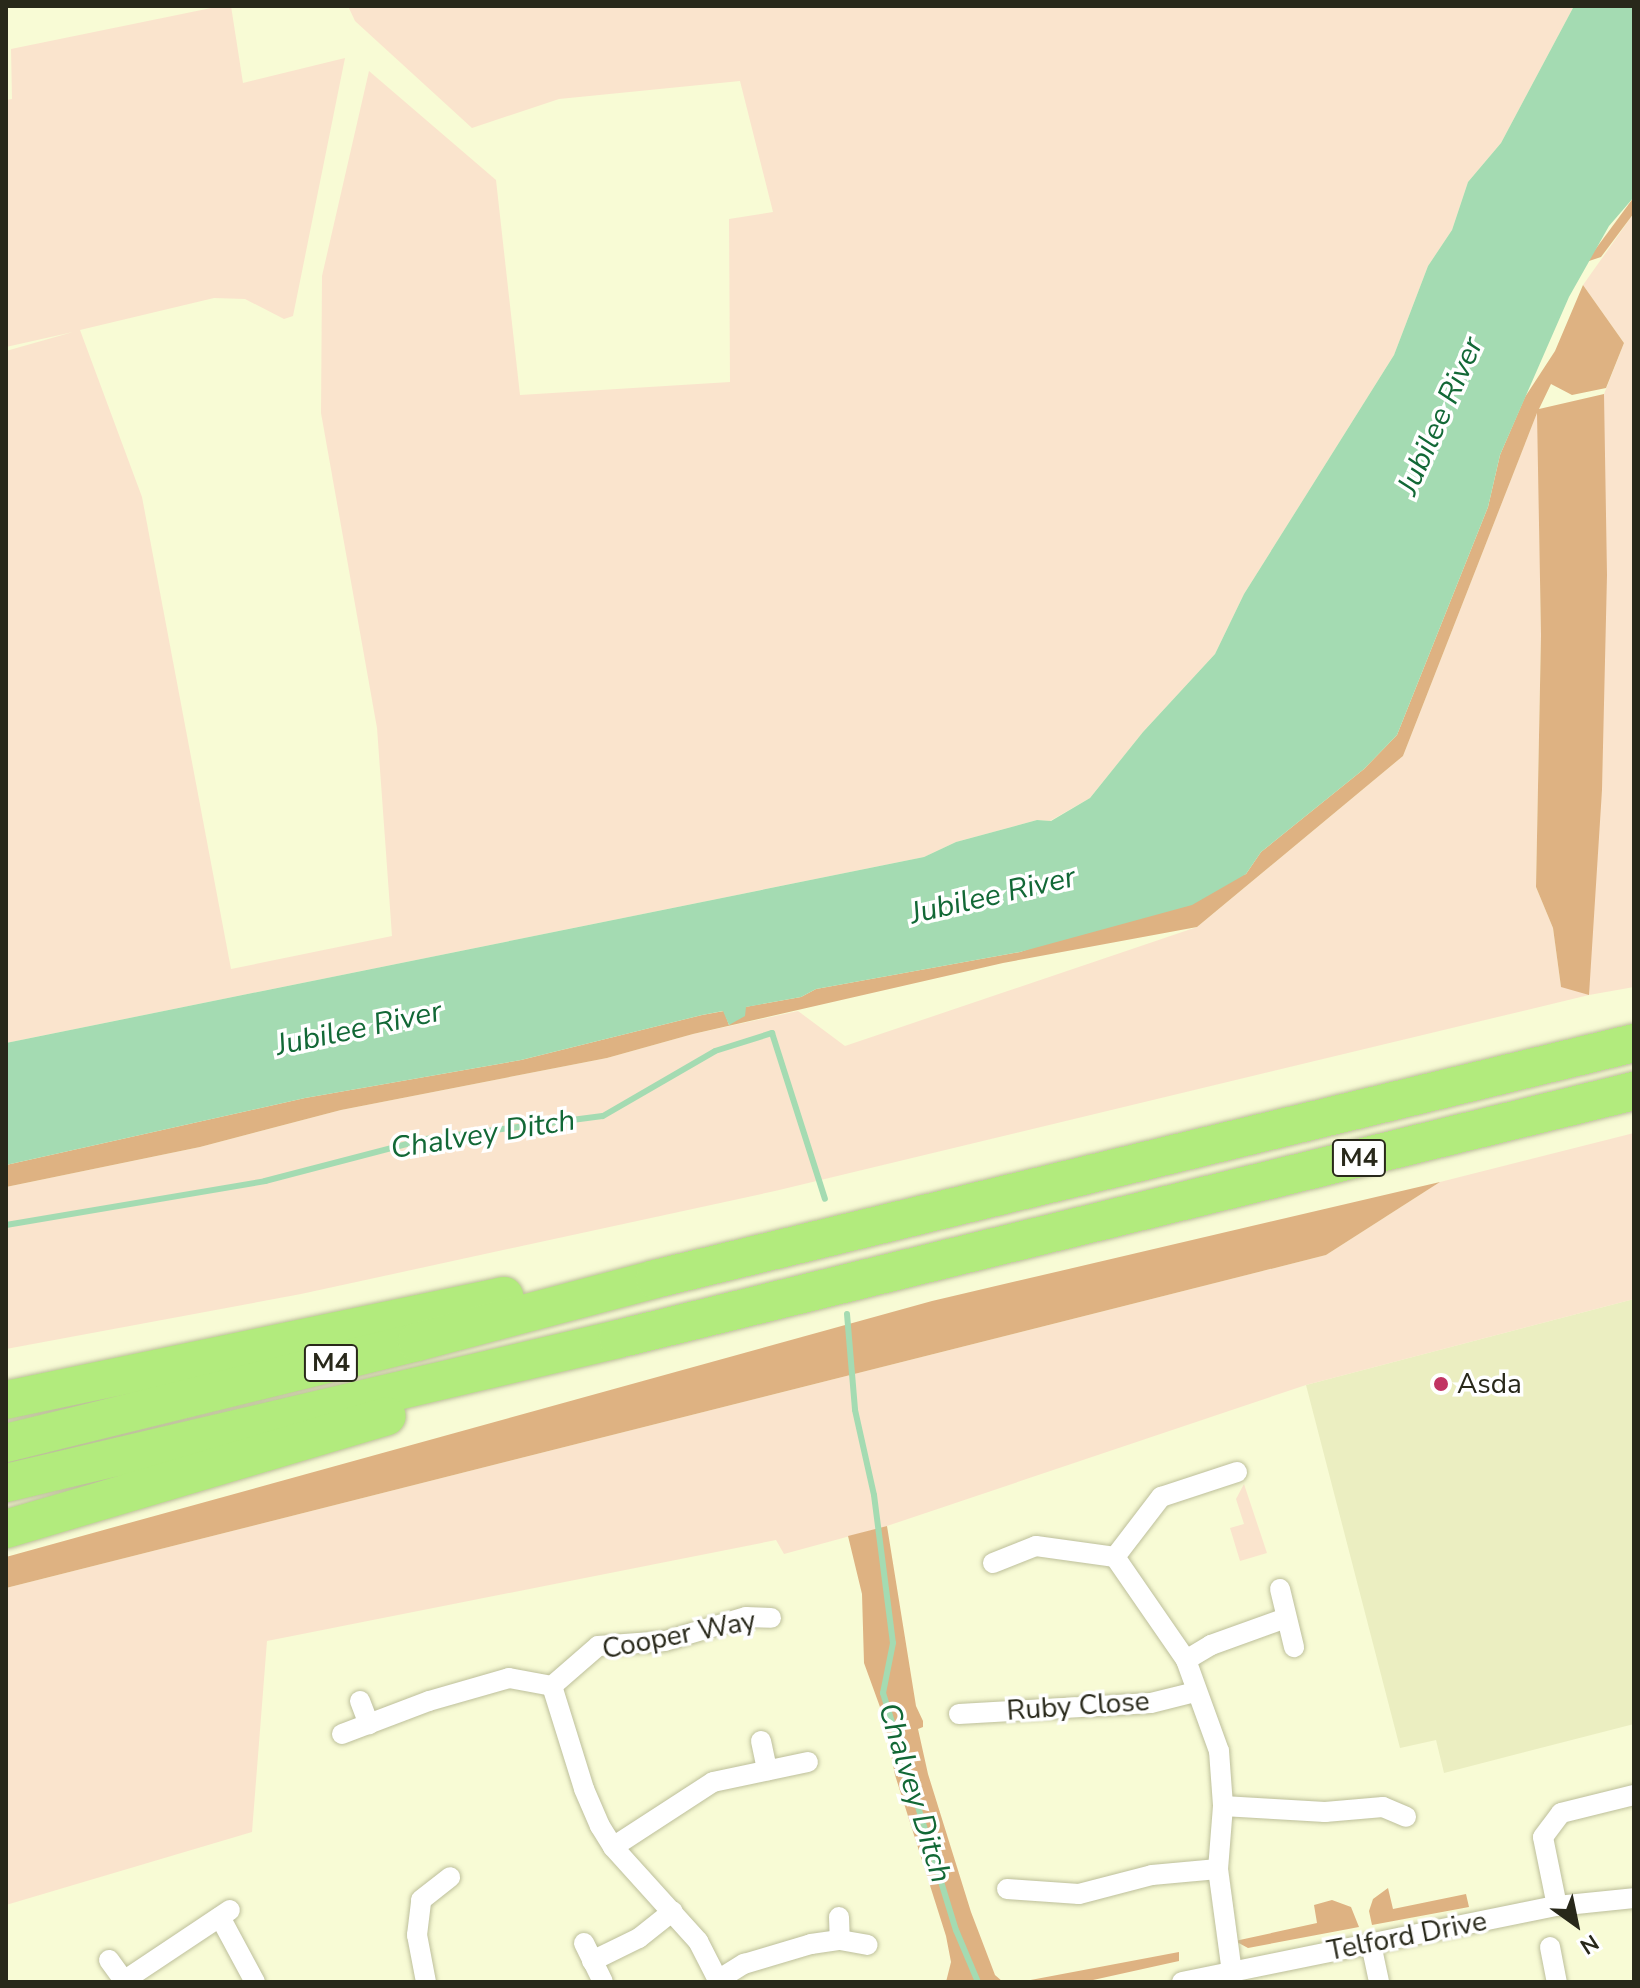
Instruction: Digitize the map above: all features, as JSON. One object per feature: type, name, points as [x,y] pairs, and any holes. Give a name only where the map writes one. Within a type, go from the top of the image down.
[{"type":"highway","name":"M4","points":[[6,1443],[417,1342],[655,1279],[1634,1043]]},
{"type":"highway","name":"M4","points":[[6,1483],[618,1339],[1634,1091]]},
{"type":"highway","name":"M4","points":[[6,1400],[485,1298],[655,1279]]},
{"type":"highway","name":"M4","points":[[6,1529],[373,1421],[618,1339]]},
{"type":"street","points":[[1115,1557],[1161,1497],[1237,1472]]},
{"type":"street","points":[[993,1563],[1036,1546],[1115,1557],[1186,1660],[1195,1692],[1219,1751],[1223,1806],[1218,1869],[1232,1972]]},
{"type":"street","points":[[1280,1589],[1294,1647]]},
{"type":"street","name":"Cooper Way","points":[[552,1686],[598,1646],[665,1641],[746,1617],[771,1618]]},
{"type":"street","points":[[1186,1660],[1211,1645],[1286,1618]]},
{"type":"street","points":[[342,1734],[429,1701],[509,1678],[552,1686],[584,1789],[613,1847],[698,1941],[719,1981],[744,1964],[811,1944],[840,1940],[868,1945]]},
{"type":"street","name":"Ruby Close","points":[[959,1714],[1151,1703],[1195,1692]]},
{"type":"street","points":[[360,1701],[369,1724]]},
{"type":"street","points":[[761,1741],[767,1770]]},
{"type":"street","points":[[613,1847],[713,1782],[808,1762]]},
{"type":"street","points":[[1557,1906],[1543,1837],[1561,1813],[1634,1795]]},
{"type":"street","points":[[1223,1806],[1325,1812],[1383,1807],[1406,1817]]},
{"type":"street","points":[[1007,1889],[1079,1894],[1152,1875],[1218,1869]]},
{"type":"street","points":[[426,1982],[417,1935],[421,1900],[450,1877]]},
{"type":"street","name":"Telford Drive","points":[[1182,1982],[1557,1906],[1634,1898]]},
{"type":"street","points":[[603,1982],[588,1952],[639,1938],[673,1911]]},
{"type":"street","points":[[109,1960],[125,1981],[225,1914],[255,1982]]},
{"type":"street","points":[[839,1917],[840,1940]]},
{"type":"street","points":[[1371,1944],[1379,1982]]},
{"type":"street","points":[[1550,1947],[1557,1982]]},
{"type":"shaded area","points":[[231,6],[243,83],[345,58],[293,316],[284,319],[245,299],[214,298],[80,330],[142,497],[231,969],[392,936],[377,728],[321,413],[322,276],[369,71],[496,180],[520,395],[730,382],[729,219],[773,212],[740,81],[559,99],[472,128],[355,21],[348,6],[1574,6],[1501,143],[1468,182],[1452,230],[1428,266],[1394,355],[1244,594],[1215,654],[1143,732],[1090,798],[1050,821],[1037,820],[956,842],[924,857],[6,1043],[6,351],[73,332],[6,347],[6,100],[12,99],[11,49]]},
{"type":"shaded area","points":[[1634,197],[1634,213],[1601,257],[1586,262]]},
{"type":"shaded area","points":[[1634,213],[1634,987],[1589,995],[775,1191],[301,1294],[6,1349],[6,1187],[200,1147],[341,1110],[607,1058],[693,1034],[798,1011],[845,1046],[1197,927],[1403,756],[1538,410],[1541,635],[1536,887],[1553,928],[1561,987],[1602,790],[1604,394],[1624,343],[1583,285]]},
{"type":"shaded area","points":[[1583,285],[1624,343],[1606,388],[1572,395],[1551,384],[1539,409],[1604,394],[1607,575],[1602,790],[1589,995],[1561,987],[1553,928],[1536,887],[1541,635],[1537,413],[1403,756],[1197,927],[1003,963],[693,1034],[607,1058],[341,1110],[200,1147],[6,1187],[6,1165],[305,1098],[521,1060],[702,1015],[724,1011],[729,1025],[745,1007],[801,997],[816,989],[1020,952],[1246,874],[1261,852],[1364,769],[1397,735],[1488,507],[1500,455],[1525,397],[1555,351]]},
{"type":"shaded area","points":[[1634,1133],[1634,1299],[1306,1385],[887,1526],[784,1554],[776,1540],[267,1641],[252,1832],[6,1905],[6,1588],[1326,1255],[1440,1182]]},
{"type":"shaded area","points":[[1440,1182],[1326,1255],[6,1588],[6,1557],[932,1301]]},
{"type":"shaded area","points":[[1634,1299],[1634,1724],[1444,1773],[1436,1740],[1400,1748],[1306,1385]]},
{"type":"shaded area","points":[[1244,1484],[1267,1553],[1240,1561],[1230,1528],[1244,1524],[1236,1499]]},
{"type":"shaded area","points":[[887,1526],[916,1706],[923,1721],[923,1727],[918,1729],[928,1774],[971,1912],[995,1975],[1003,1982],[946,1982],[951,1962],[946,1936],[895,1775],[884,1718],[864,1663],[862,1594],[848,1536]]},
{"type":"shaded area","points":[[1388,1888],[1393,1909],[1466,1894],[1469,1907],[1372,1925],[1369,1911],[1373,1899]]},
{"type":"shaded area","points":[[1332,1900],[1351,1907],[1359,1927],[1248,1948],[1235,1941],[1317,1923],[1314,1905]]},
{"type":"shaded area","points":[[1179,1952],[1179,1961],[1084,1982],[1020,1982]]},
{"type":"water","name":"Jubilee River","points":[[1574,6],[1634,6],[1634,197],[1609,226],[1569,297],[1500,455],[1488,507],[1397,735],[1364,769],[1261,852],[1246,874],[1192,905],[1020,952],[816,989],[801,997],[746,1007],[745,1016],[729,1025],[723,1011],[702,1015],[521,1060],[305,1098],[6,1165],[6,1043],[924,857],[956,842],[1037,820],[1051,821],[1090,798],[1143,732],[1215,654],[1244,594],[1394,355],[1428,266],[1452,230],[1468,182],[1501,143]]},
{"type":"waterway","name":"Chalvey Ditch","points":[[6,1225],[265,1181],[426,1139],[603,1116],[715,1051],[772,1033],[825,1199]]},
{"type":"waterway","name":"Chalvey Ditch","points":[[847,1314],[855,1410],[874,1495],[893,1643],[883,1693],[956,1930],[978,1982]]},
{"type":"place","name":"Asda","points":[[1441,1384]]}]
